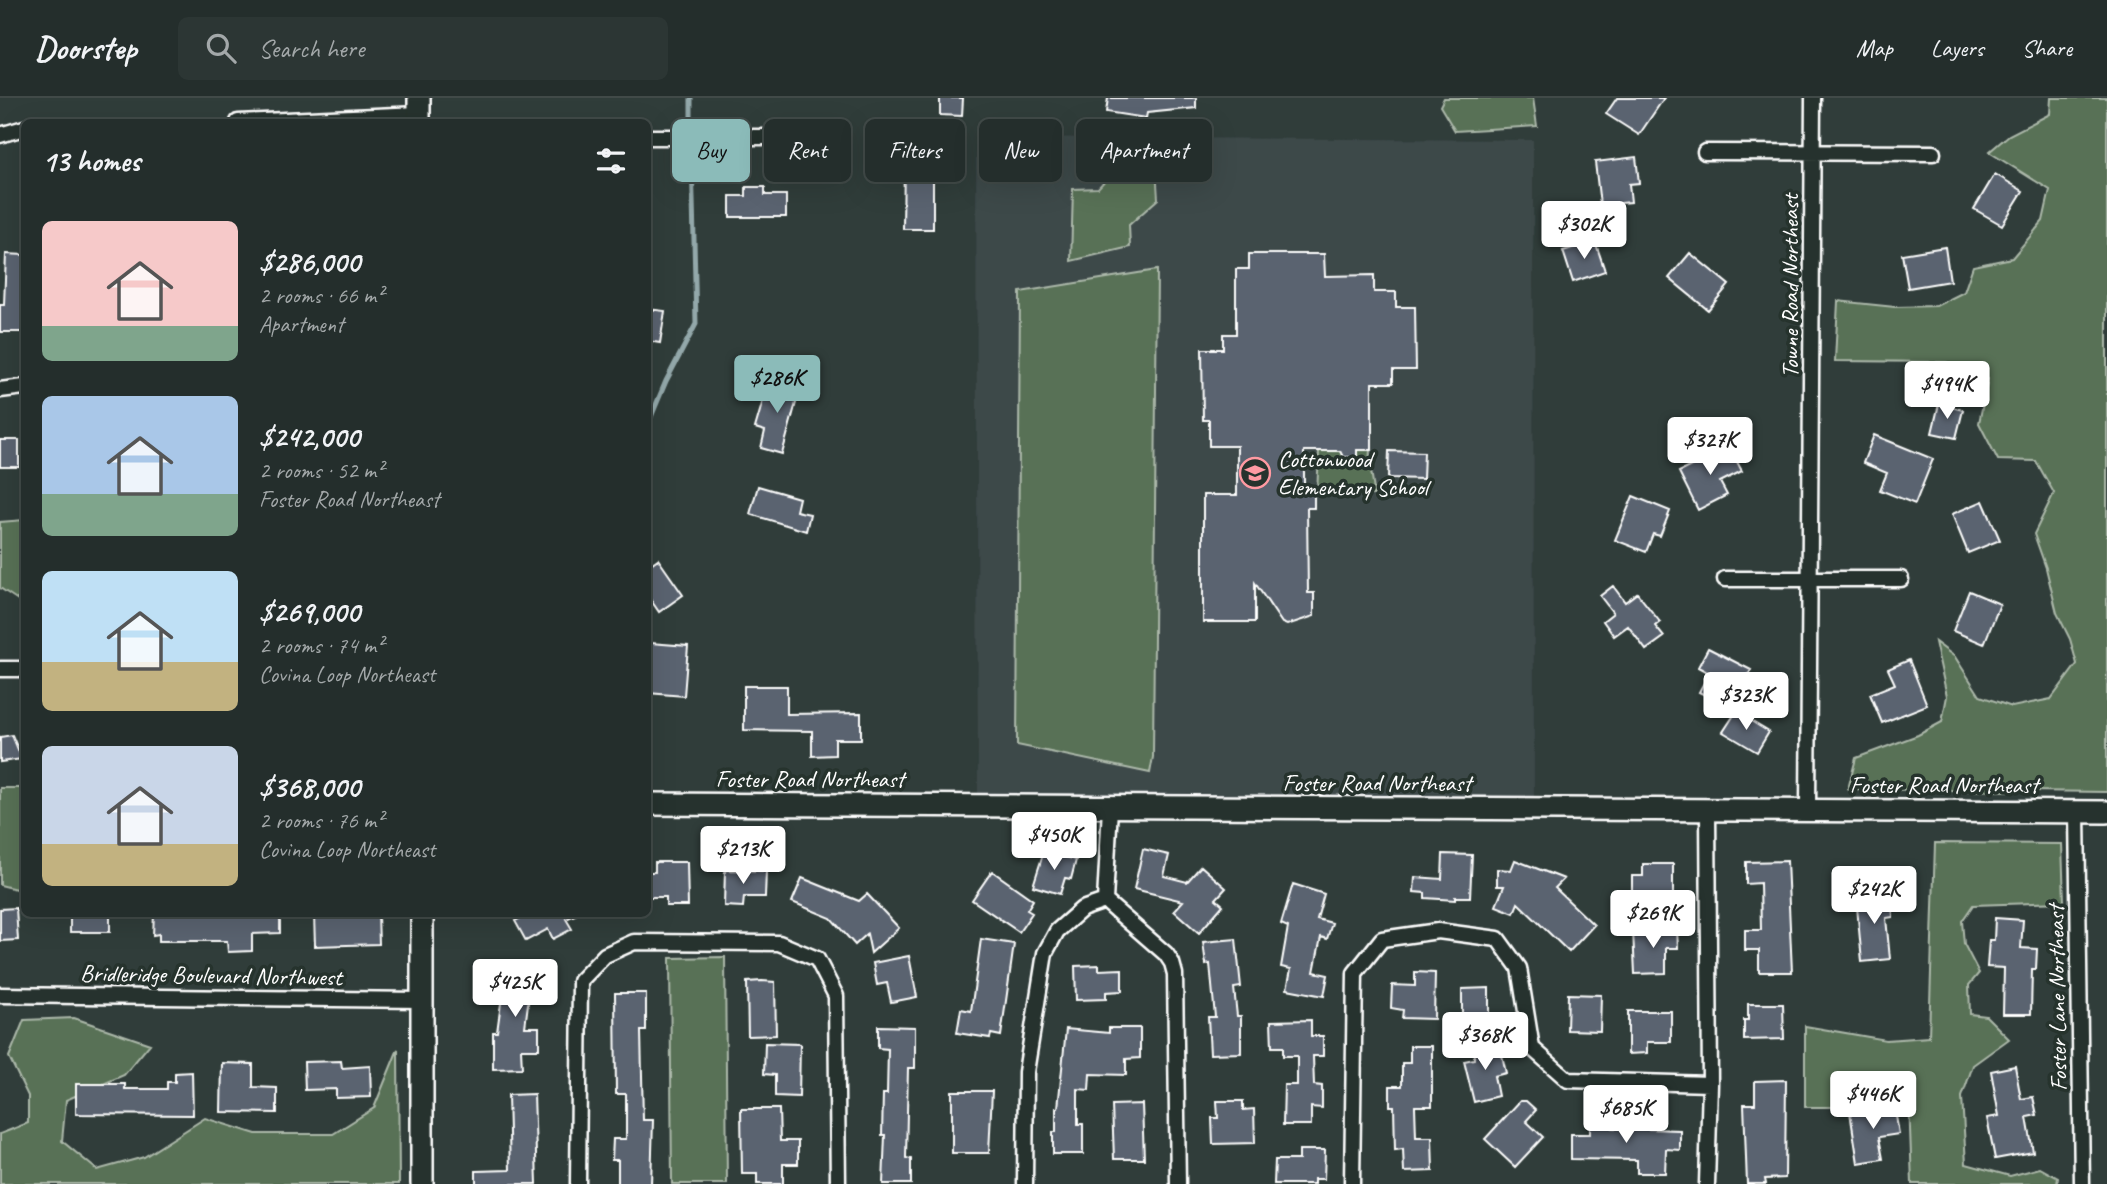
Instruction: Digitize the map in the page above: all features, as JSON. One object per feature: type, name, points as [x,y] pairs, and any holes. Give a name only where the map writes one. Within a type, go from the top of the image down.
[{"type":"street","name":"Towne Road Northeast","points":[[1808,810],[1813,98]]},
{"type":"street","points":[[287,119],[419,111]]},
{"type":"street","points":[[0,135],[21,128]]},
{"type":"street","points":[[651,137],[764,136]]},
{"type":"street","points":[[1705,152],[1933,153]]},
{"type":"street","points":[[0,390],[21,387]]},
{"type":"street","points":[[1725,579],[1901,579]]},
{"type":"street","points":[[0,669],[21,669]]},
{"type":"street","name":"Foster Road Northeast","points":[[651,804],[2107,812]]},
{"type":"street","points":[[1105,901],[1110,807]]},
{"type":"street","points":[[1707,1184],[1710,1084],[1708,811]]},
{"type":"street","name":"Foster Lane Northeast","points":[[2077,812],[2082,1184]]},
{"type":"street","points":[[1025,1184],[1026,1072],[1045,953],[1057,930],[1082,909],[1105,901]]},
{"type":"street","points":[[1105,901],[1166,954],[1175,974],[1178,1184]]},
{"type":"street","points":[[422,917],[422,1184]]},
{"type":"street","points":[[1353,1184],[1356,973],[1382,939],[1438,931],[1498,939],[1519,968],[1532,1048],[1568,1080],[1710,1084]]},
{"type":"street","points":[[578,1184],[580,981],[605,955],[634,942],[779,943],[817,959],[836,996],[838,1184]]},
{"type":"street","name":"Bridleridge Boulevard Northwest","points":[[0,995],[421,1000]]},
{"type":"shaded area","name":"Cottonwood Elementary School","points":[[976,137],[979,137],[979,182],[1062,182],[1062,137],[1076,138],[1076,182],[1212,182],[1212,138],[1533,140],[1534,810],[978,806]]},
{"type":"green space","points":[[1444,98],[1533,98],[1537,126],[1455,131],[1440,106]]},
{"type":"green space","points":[[2051,98],[2107,98],[2107,792],[1848,789],[1856,758],[1918,735],[1942,722],[1947,696],[1935,642],[1955,657],[1980,696],[2012,707],[2051,699],[2077,664],[2070,639],[2057,613],[2034,534],[2054,493],[2036,461],[1998,460],[1979,423],[1988,379],[1946,362],[1835,361],[1838,301],[1895,307],[1936,306],[1964,292],[1973,266],[2012,258],[2043,221],[2050,190],[1989,152],[2009,135],[2050,114]]},
{"type":"green space","points":[[1103,182],[1157,182],[1158,199],[1129,225],[1130,247],[1071,261],[1073,189],[1098,188]]},
{"type":"green space","points":[[1157,270],[1153,757],[1150,773],[1017,745],[1020,292]]},
{"type":"green space","points":[[1357,450],[1370,450],[1374,495],[1317,494],[1319,451],[1340,451],[1343,457],[1356,457]]},
{"type":"green space","points":[[21,520],[21,602],[0,588],[0,522]]},
{"type":"green space","points":[[0,788],[21,788],[21,890],[0,885]]},
{"type":"green space","points":[[1935,843],[2062,844],[2064,902],[1973,905],[1962,921],[1964,944],[1979,973],[1969,985],[1970,1014],[1986,1016],[2009,1039],[1973,1065],[1962,1097],[1966,1164],[2010,1176],[2040,1168],[2058,1178],[2057,1184],[1912,1184],[1909,1101],[1880,1091],[1838,1107],[1805,1107],[1805,1026],[1886,1040],[1929,1037]]},
{"type":"green space","points":[[725,957],[727,1184],[672,1184],[670,958]]},
{"type":"green space","points":[[74,1018],[150,1044],[124,1075],[66,1100],[62,1141],[97,1170],[144,1157],[205,1118],[256,1134],[333,1134],[374,1108],[398,1049],[399,1184],[0,1184],[0,1134],[28,1123],[28,1096],[9,1057],[24,1020]]},
{"type":"building","points":[[940,98],[963,98],[962,116],[940,115]]},
{"type":"building","points":[[1108,98],[1196,98],[1196,108],[1147,113],[1146,118],[1106,112]]},
{"type":"building","points":[[1617,98],[1664,98],[1639,135],[1606,114]]},
{"type":"building","points":[[1636,157],[1639,183],[1629,184],[1631,202],[1600,205],[1595,162]]},
{"type":"building","points":[[1995,174],[2023,191],[2002,225],[1974,209]]},
{"type":"building","points":[[904,182],[933,182],[933,229],[903,229]]},
{"type":"building","points":[[746,187],[765,187],[765,195],[786,195],[786,217],[730,217],[730,196],[746,196]]},
{"type":"building","points":[[1595,241],[1605,271],[1573,282],[1563,251]]},
{"type":"building","points":[[1945,247],[1950,281],[1908,288],[1902,254]]},
{"type":"building","points":[[1690,253],[1729,285],[1708,310],[1669,278]]},
{"type":"building","points":[[6,254],[21,255],[21,332],[0,332],[0,305],[4,305]]},
{"type":"building","points":[[1249,254],[1324,254],[1325,276],[1374,275],[1374,292],[1396,292],[1396,307],[1415,307],[1416,370],[1393,370],[1393,383],[1372,383],[1372,450],[1357,450],[1357,457],[1343,457],[1340,451],[1304,451],[1304,493],[1314,493],[1314,508],[1307,508],[1308,593],[1314,593],[1314,616],[1287,625],[1282,623],[1255,583],[1255,622],[1203,622],[1203,495],[1237,495],[1237,446],[1209,446],[1209,420],[1203,420],[1202,349],[1223,349],[1223,334],[1236,334],[1236,269],[1249,269]]},
{"type":"building","points":[[651,309],[665,311],[660,343],[651,342]]},
{"type":"building","points":[[769,380],[800,388],[782,454],[761,448],[765,431],[755,428]]},
{"type":"building","points":[[1939,404],[1963,410],[1956,438],[1932,433]]},
{"type":"building","points":[[1874,435],[1933,459],[1915,504],[1880,490],[1887,473],[1863,463]]},
{"type":"building","points":[[0,440],[19,440],[19,467],[0,467]]},
{"type":"building","points":[[1729,447],[1742,471],[1720,482],[1727,495],[1698,510],[1679,472]]},
{"type":"building","points":[[1389,451],[1424,452],[1423,479],[1388,478]]},
{"type":"building","points":[[758,486],[799,498],[796,511],[810,514],[806,531],[750,514]]},
{"type":"building","points":[[1633,496],[1670,511],[1660,536],[1653,534],[1646,552],[1615,540]]},
{"type":"building","points":[[1983,501],[2000,540],[1968,553],[1952,514]]},
{"type":"building","points":[[658,559],[683,595],[659,612],[651,600],[651,564]]},
{"type":"building","points":[[1613,586],[1625,602],[1637,593],[1660,622],[1655,626],[1664,637],[1646,650],[1628,626],[1614,636],[1603,621],[1613,613],[1600,596]]},
{"type":"building","points":[[1969,591],[2000,604],[1984,644],[1953,631]]},
{"type":"building","points":[[651,643],[688,646],[684,696],[651,693]]},
{"type":"building","points":[[1708,648],[1751,670],[1731,708],[1699,692],[1709,673],[1698,667]]},
{"type":"building","points":[[1909,660],[1927,705],[1882,723],[1870,694],[1895,684],[1888,669]]},
{"type":"building","points":[[744,686],[787,686],[787,714],[861,713],[861,739],[835,739],[835,755],[812,756],[812,731],[744,730]]},
{"type":"building","points":[[1736,712],[1769,732],[1757,752],[1723,732]]},
{"type":"building","points":[[12,735],[21,759],[0,762],[0,737]]},
{"type":"building","points":[[1143,849],[1169,855],[1164,876],[1187,882],[1201,866],[1226,888],[1216,899],[1223,905],[1199,933],[1174,911],[1183,901],[1134,889]]},
{"type":"building","points":[[1044,851],[1076,860],[1071,879],[1065,878],[1060,894],[1033,886]]},
{"type":"building","points":[[1443,854],[1472,855],[1470,897],[1455,897],[1455,900],[1425,898],[1425,893],[1414,892],[1415,877],[1442,879]]},
{"type":"building","points":[[1515,860],[1564,879],[1555,888],[1594,925],[1569,952],[1518,903],[1514,913],[1496,906],[1504,886],[1497,886],[1497,869],[1511,870]]},
{"type":"building","points":[[1787,861],[1792,972],[1759,972],[1759,950],[1745,950],[1745,930],[1761,930],[1760,883],[1746,884],[1746,862]]},
{"type":"building","points":[[655,862],[687,862],[688,906],[666,906],[666,897],[651,897],[651,872],[655,872]]},
{"type":"building","points":[[1643,864],[1673,864],[1673,900],[1632,899],[1632,876],[1643,876]]},
{"type":"building","points":[[725,870],[766,871],[765,897],[744,897],[743,907],[724,906]]},
{"type":"building","points":[[992,871],[1033,900],[1027,910],[1032,913],[1019,932],[972,900]]},
{"type":"building","points":[[802,878],[859,901],[867,894],[899,928],[871,953],[867,934],[855,945],[831,918],[792,902]]},
{"type":"building","points":[[1293,884],[1324,894],[1317,919],[1332,923],[1327,939],[1321,937],[1314,972],[1328,975],[1324,996],[1287,989],[1291,969],[1281,967],[1288,927],[1281,924]]},
{"type":"building","points":[[1891,892],[1893,917],[1886,918],[1890,959],[1862,962],[1856,896]]},
{"type":"building","points":[[16,908],[18,940],[0,941],[0,909]]},
{"type":"building","points":[[70,917],[110,917],[110,932],[70,932]]},
{"type":"building","points":[[154,917],[280,917],[280,933],[252,934],[252,951],[228,952],[227,941],[159,941],[159,934],[153,935]]},
{"type":"building","points":[[314,917],[378,917],[379,944],[315,946]]},
{"type":"building","points":[[522,917],[570,917],[566,919],[572,929],[553,939],[548,929],[526,941],[515,921]]},
{"type":"building","points":[[1995,918],[2023,920],[2021,948],[2037,949],[2036,969],[2032,969],[2031,1014],[2003,1014],[2004,968],[1987,967],[1989,940],[1994,940]]},
{"type":"building","points":[[1677,929],[1678,948],[1666,948],[1666,973],[1635,974],[1633,930]]},
{"type":"building","points":[[981,939],[1014,944],[1001,1036],[991,1034],[990,1038],[957,1033],[961,1009],[971,1011]]},
{"type":"building","points":[[1236,939],[1241,987],[1234,988],[1237,1016],[1241,1016],[1241,1053],[1210,1054],[1208,1017],[1215,1017],[1210,964],[1206,965],[1203,942]]},
{"type":"building","points":[[909,956],[917,997],[891,1002],[887,983],[877,985],[873,963]]},
{"type":"building","points":[[1099,965],[1099,970],[1122,969],[1122,991],[1106,992],[1106,999],[1076,1000],[1075,966]]},
{"type":"building","points":[[506,967],[543,972],[541,990],[530,988],[525,1027],[539,1027],[539,1049],[521,1049],[522,1068],[493,1069],[493,1032],[497,1032]]},
{"type":"building","points":[[1415,972],[1435,973],[1434,1019],[1402,1018],[1403,1010],[1391,1008],[1392,985],[1415,986]]},
{"type":"building","points":[[747,982],[775,982],[776,1035],[748,1036]]},
{"type":"building","points":[[1489,988],[1489,1020],[1462,1019],[1462,989]]},
{"type":"building","points":[[615,993],[646,993],[646,1031],[641,1031],[643,1120],[653,1120],[651,1184],[618,1184],[618,1160],[612,1160],[613,1139],[626,1139],[626,1094],[616,1094]]},
{"type":"building","points":[[1568,994],[1601,995],[1600,1031],[1567,1030]]},
{"type":"building","points":[[1748,1004],[1783,1004],[1784,1039],[1744,1040],[1744,1020],[1748,1020]]},
{"type":"building","points":[[1628,1011],[1671,1011],[1671,1042],[1647,1042],[1647,1053],[1628,1054]]},
{"type":"building","points":[[1311,1020],[1311,1036],[1323,1036],[1323,1056],[1313,1056],[1314,1085],[1322,1086],[1322,1108],[1311,1107],[1311,1125],[1283,1125],[1284,1085],[1297,1085],[1297,1056],[1283,1056],[1283,1047],[1272,1047],[1271,1021]]},
{"type":"building","points":[[878,1026],[915,1027],[915,1068],[908,1068],[906,1158],[911,1159],[911,1184],[883,1184],[883,1094],[887,1094],[888,1049],[878,1048]]},
{"type":"building","points":[[1109,1028],[1140,1028],[1140,1058],[1126,1059],[1126,1075],[1090,1074],[1089,1090],[1078,1089],[1078,1124],[1083,1124],[1083,1154],[1053,1154],[1053,1132],[1056,1132],[1056,1108],[1066,1029],[1109,1033]]},
{"type":"building","points":[[765,1043],[800,1044],[799,1097],[775,1096],[775,1075],[764,1074]]},
{"type":"building","points":[[1410,1046],[1432,1046],[1432,1106],[1415,1106],[1416,1137],[1432,1137],[1433,1171],[1404,1172],[1403,1149],[1395,1150],[1394,1106],[1390,1106],[1390,1086],[1402,1086],[1402,1063],[1410,1063]]},
{"type":"building","points":[[1474,1046],[1500,1046],[1506,1073],[1494,1076],[1498,1096],[1474,1102],[1464,1061],[1474,1059]]},
{"type":"building","points":[[341,1061],[342,1068],[370,1066],[371,1097],[336,1098],[336,1089],[305,1090],[304,1062]]},
{"type":"building","points":[[222,1063],[253,1064],[253,1087],[277,1088],[277,1113],[221,1112]]},
{"type":"building","points":[[2015,1066],[2021,1099],[2033,1097],[2037,1115],[2027,1117],[2033,1152],[1995,1159],[1987,1118],[1999,1116],[1991,1071]]},
{"type":"building","points":[[192,1072],[193,1115],[76,1114],[76,1084],[125,1084],[125,1089],[167,1089],[167,1082],[175,1082],[175,1073]]},
{"type":"building","points":[[1786,1080],[1785,1178],[1765,1179],[1766,1184],[1747,1184],[1744,1104],[1755,1104],[1755,1081]]},
{"type":"building","points":[[952,1091],[992,1091],[989,1153],[952,1153]]},
{"type":"building","points":[[534,1094],[537,1184],[476,1184],[476,1171],[510,1170],[508,1095]]},
{"type":"building","points":[[1217,1101],[1243,1101],[1243,1110],[1254,1109],[1255,1143],[1213,1144],[1212,1118],[1218,1118]]},
{"type":"building","points":[[1520,1101],[1526,1101],[1536,1110],[1526,1121],[1543,1137],[1515,1167],[1485,1139]]},
{"type":"building","points":[[1142,1104],[1144,1159],[1114,1159],[1112,1105]]},
{"type":"building","points":[[1894,1104],[1899,1134],[1879,1137],[1883,1159],[1858,1163],[1850,1112]]},
{"type":"building","points":[[741,1109],[779,1109],[780,1141],[798,1141],[798,1164],[783,1164],[783,1184],[757,1184],[757,1174],[742,1174]]},
{"type":"building","points":[[1590,1120],[1613,1120],[1613,1128],[1680,1130],[1680,1150],[1666,1149],[1665,1173],[1637,1173],[1637,1160],[1571,1159],[1571,1134],[1590,1134]]},
{"type":"building","points":[[1299,1150],[1325,1150],[1324,1179],[1314,1179],[1314,1184],[1274,1184],[1275,1160],[1299,1160]]},
{"type":"waterway","points":[[691,98],[691,118]]},
{"type":"waterway","points":[[651,417],[666,381],[696,324],[693,182]]},
{"type":"place","name":"Cottonwood Elementary School","points":[[1255,473]]}]
